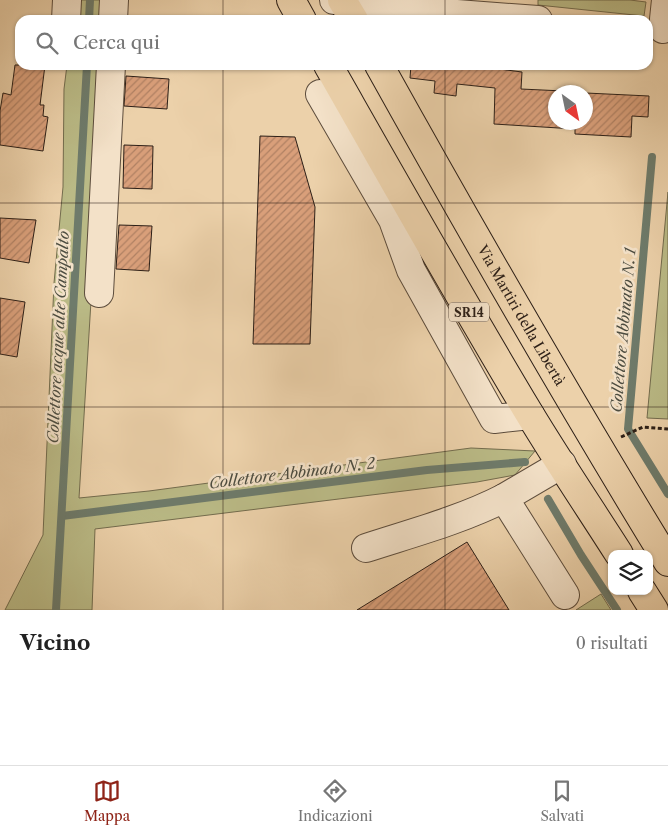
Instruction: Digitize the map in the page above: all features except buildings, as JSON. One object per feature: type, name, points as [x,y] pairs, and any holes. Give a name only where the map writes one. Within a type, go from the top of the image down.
[{"type":"main road","points":[[291,0],[299,15]]},
{"type":"main road","name":"SR14","points":[[331,70],[385,164],[402,215],[616,550]]},
{"type":"main road","name":"Via Martiri della Libertà","points":[[382,70],[469,226],[610,468],[668,562]]},
{"type":"main road","points":[[645,595],[654,610]]},
{"type":"street","points":[[66,15],[67,0]]},
{"type":"street","points":[[114,0],[114,15]]},
{"type":"street","points":[[660,29],[666,0]]},
{"type":"street","points":[[343,5],[406,10],[530,13]]},
{"type":"street","points":[[100,293],[111,70]]},
{"type":"street","points":[[384,70],[395,94]]},
{"type":"street","points":[[320,94],[402,215]]},
{"type":"street","points":[[366,548],[485,508],[562,464]]},
{"type":"street","points":[[504,498],[565,596]]},
{"type":"path","points":[[620,437],[642,427],[668,429]]},
{"type":"green space","points":[[74,0],[105,0],[104,15],[72,15]]},
{"type":"green space","points":[[538,0],[630,0],[646,2],[644,15],[538,5]]},
{"type":"green space","points":[[66,70],[102,70],[91,301],[79,498],[149,491],[471,448],[535,451],[515,475],[477,482],[95,529],[92,610],[5,610],[43,535],[54,283],[63,187],[64,89]]},
{"type":"green space","points":[[668,192],[668,419],[647,418]]},
{"type":"green space","points":[[601,594],[611,610],[576,610]]},
{"type":"waterway","name":"Collettore acque alte Campalto","points":[[89,15],[90,0]]},
{"type":"waterway","name":"Collettore acque alte Campalto","points":[[56,610],[87,70]]},
{"type":"waterway","name":"Collettore Abbinato N. 1","points":[[652,157],[628,429],[668,494]]},
{"type":"waterway","name":"Collettore Abbinato N. 2","points":[[62,516],[427,470],[525,462]]},
{"type":"waterway","name":"Collettore Abbinato N. 2","points":[[548,499],[581,555],[617,610]]}]
